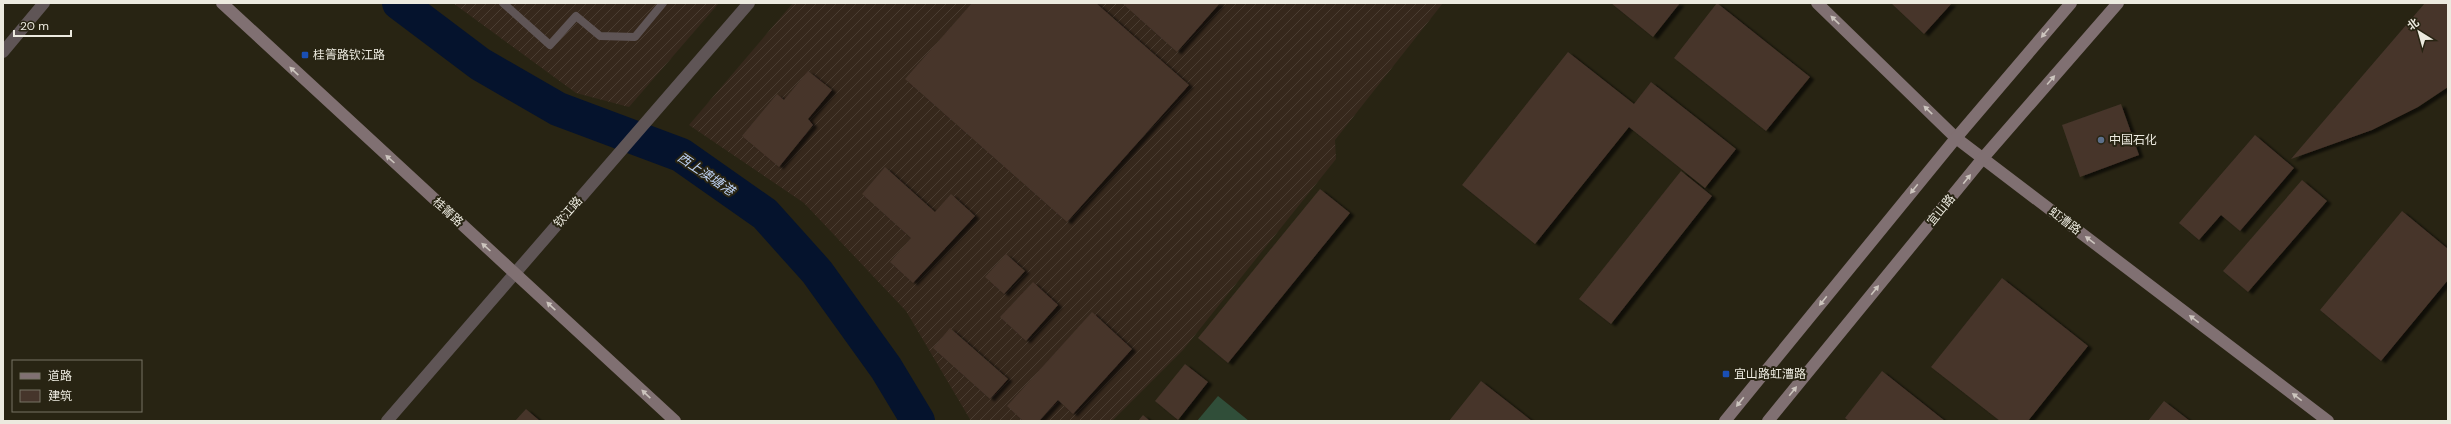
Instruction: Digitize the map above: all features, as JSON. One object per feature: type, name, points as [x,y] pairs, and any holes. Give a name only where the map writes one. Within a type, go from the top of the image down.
[{"type":"main road","name":"桂箐路","points":[[222,3],[675,421]]},
{"type":"main road","name":"虹漕路","points":[[1816,3],[1956,138],[2328,421]]},
{"type":"main road","points":[[1725,421],[1956,138],[2071,3]]},
{"type":"main road","name":"宜山路","points":[[1768,421],[1983,158],[2118,3]]},
{"type":"street","points":[[3,52],[44,3]]},
{"type":"street","name":"钦江路","points":[[386,421],[749,3]]},
{"type":"lane","points":[[503,3],[550,45],[576,16],[600,36],[635,37],[663,3]]},
{"type":"shaded area","points":[[453,3],[719,3],[629,107],[576,93]]},
{"type":"shaded area","points":[[793,3],[1443,3],[1335,140],[1336,159],[1183,350],[1112,421],[971,421],[906,311],[804,203],[689,125]]},
{"type":"green space","points":[[1218,396],[1249,421],[1197,421]]},
{"type":"building","points":[[972,3],[1096,3],[1189,85],[1067,222],[905,79]]},
{"type":"building","points":[[1122,3],[1220,3],[1177,52]]},
{"type":"building","points":[[1611,3],[1680,3],[1653,37]]},
{"type":"building","points":[[1717,3],[1810,77],[1766,131],[1674,58]]},
{"type":"building","points":[[1891,3],[1952,3],[1924,34]]},
{"type":"building","points":[[2425,3],[2448,3],[2448,87],[2418,107],[2372,130],[2291,159]]},
{"type":"building","points":[[1568,52],[1634,104],[1651,82],[1736,149],[1705,188],[1629,127],[1535,244],[1462,185]]},
{"type":"building","points":[[808,71],[832,90],[808,119],[813,125],[779,167],[742,136],[777,94],[784,100]]},
{"type":"building","name":"中国石化","points":[[2121,104],[2139,155],[2080,177],[2062,125]]},
{"type":"building","points":[[2255,135],[2294,168],[2240,231],[2221,215],[2199,240],[2179,223]]},
{"type":"building","points":[[885,167],[935,212],[951,194],[975,216],[913,283],[890,262],[911,238],[862,194]]},
{"type":"building","points":[[1681,171],[1712,196],[1611,324],[1579,299]]},
{"type":"building","points":[[2302,180],[2327,201],[2248,292],[2223,271]]},
{"type":"building","points":[[1320,189],[1350,213],[1228,363],[1198,338]]},
{"type":"building","points":[[2402,211],[2448,249],[2448,280],[2381,361],[2320,310]]},
{"type":"building","points":[[1006,254],[1025,271],[1004,294],[985,277]]},
{"type":"building","points":[[2002,278],[2088,346],[2028,421],[2000,421],[1931,367]]},
{"type":"building","points":[[1033,282],[1058,305],[1026,341],[1000,317]]},
{"type":"building","points":[[1092,312],[1132,349],[1073,414],[1058,400],[1039,421],[1023,421],[1007,406]]},
{"type":"building","points":[[950,328],[1008,379],[990,399],[933,348]]},
{"type":"building","points":[[1185,364],[1208,382],[1178,420],[1155,401]]},
{"type":"building","points":[[1882,371],[1945,421],[1849,421],[1845,418]]},
{"type":"building","points":[[1481,381],[1532,421],[1449,421]]},
{"type":"building","points":[[2164,401],[2190,421],[2148,421]]},
{"type":"building","points":[[526,409],[540,421],[515,421]]},
{"type":"building","points":[[1143,415],[1150,421],[1138,421]]},
{"type":"waterway","name":"西上澳塘港","points":[[399,3],[480,64],[558,109],[681,155],[765,214],[817,272],[886,368],[918,421]]},
{"type":"place","name":"桂箐路钦江路","points":[[305,55]]},
{"type":"place","name":"中国石化","points":[[2101,140]]},
{"type":"place","name":"宜山路虹漕路","points":[[1726,374]]}]
